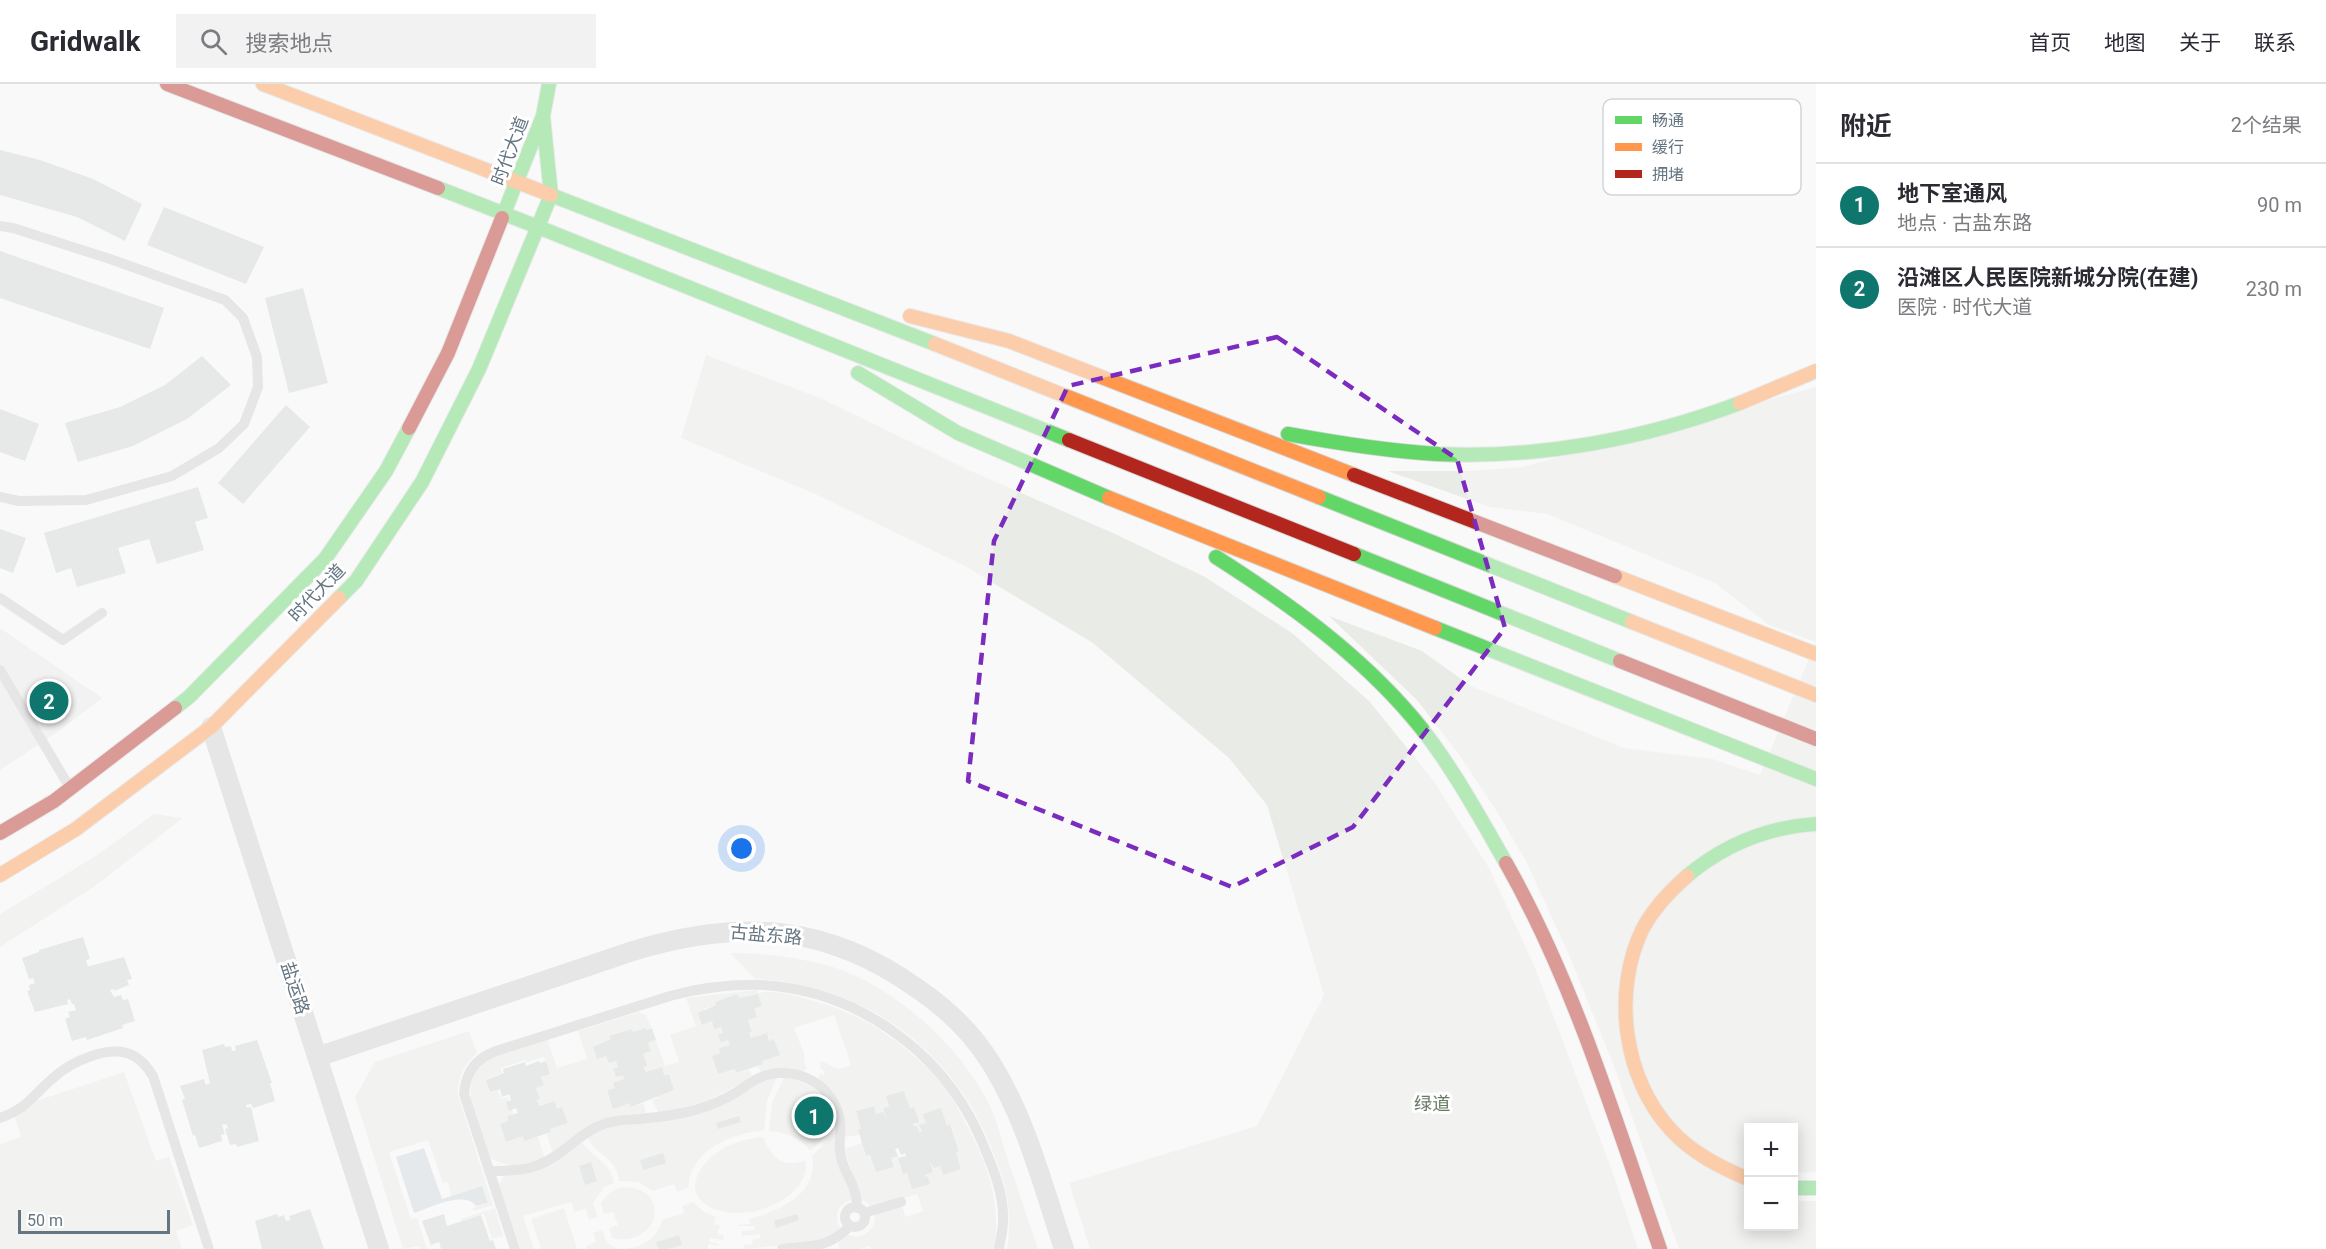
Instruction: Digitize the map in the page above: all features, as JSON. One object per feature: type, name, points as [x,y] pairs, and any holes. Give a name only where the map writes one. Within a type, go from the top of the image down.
[{"type":"main road","points":[[167,84],[538,227],[1816,739]]},
{"type":"main road","points":[[263,84],[786,285],[1816,695]]},
{"type":"main road","points":[[543,116],[549,84]]},
{"type":"main road","name":"时代大道","points":[[0,833],[54,801],[189,697],[325,559],[386,471],[448,353],[543,116]]},
{"type":"main road","name":"时代大道","points":[[0,874],[76,829],[211,727],[356,581],[422,482],[479,369],[551,195],[543,116]]},
{"type":"main road","points":[[786,285],[1009,341],[1812,652]]},
{"type":"main road","points":[[772,321],[958,433],[1148,515],[1816,779]]},
{"type":"main road","points":[[1212,420],[1351,444],[1409,451],[1485,454],[1564,448],[1642,433],[1732,408],[1816,371]]},
{"type":"main road","points":[[1148,515],[1240,572],[1296,611],[1357,660],[1412,717],[1472,800],[1513,871],[1557,968],[1599,1076],[1660,1249]]},
{"type":"main road","points":[[1745,1177],[1702,1157],[1671,1130],[1645,1092],[1629,1052],[1625,1013],[1628,974],[1644,929],[1672,888],[1702,862],[1752,836],[1802,824],[1816,824]]},
{"type":"main road","points":[[1798,1188],[1816,1188]]},
{"type":"street","name":"盐运路","points":[[211,727],[379,1249]]},
{"type":"street","name":"古盐东路","points":[[317,1057],[633,951],[683,937],[723,931],[764,931],[839,945],[873,959],[939,1004],[990,1061],[1010,1097],[1028,1142],[1064,1249]]},
{"type":"lane","points":[[0,226],[110,259],[225,300],[243,318],[257,357],[258,387],[244,424],[219,448],[172,476],[86,500],[19,501],[0,497]]},
{"type":"lane","points":[[0,598],[63,640],[102,613]]},
{"type":"lane","points":[[0,670],[70,788]]},
{"type":"lane","points":[[516,1249],[464,1094],[467,1075],[474,1064],[484,1055],[670,996],[696,990],[739,985],[785,988],[833,1000],[882,1023],[936,1069],[962,1104],[986,1151],[1001,1199],[1003,1221],[999,1249]]},
{"type":"lane","points":[[0,1118],[33,1100],[50,1080],[69,1066],[108,1053],[123,1052],[134,1056],[143,1062],[153,1076],[209,1249]]},
{"type":"lane","points":[[489,1171],[525,1170],[536,1167],[552,1160],[586,1133],[612,1121],[663,1116],[700,1108],[734,1094],[758,1078],[782,1073],[799,1075],[821,1086],[833,1103],[840,1119],[841,1160],[855,1186],[863,1224],[857,1227],[850,1226],[838,1239],[823,1245],[782,1249]]},
{"type":"lane","points":[[861,1211],[901,1202]]},
{"type":"highlighted area","points":[[1277,337],[1457,459],[1505,628],[1353,827],[1232,887],[968,781],[994,541],[1068,386]]},
{"type":"shaded area","points":[[0,628],[102,698],[59,731],[0,770]]},
{"type":"shaded area","points":[[424,1148],[442,1199],[482,1186],[488,1203],[476,1206],[464,1200],[455,1200],[414,1213],[396,1157]]},
{"type":"green space","name":"绿道","points":[[706,355],[820,398],[971,471],[1113,533],[1205,577],[1292,633],[1369,701],[1433,780],[1489,868],[1534,965],[1613,1173],[1638,1249],[1090,1249],[1069,1183],[1257,1126],[1324,995],[1267,805],[1229,758],[1093,643],[963,565],[815,494],[681,438]]},
{"type":"green space","points":[[1816,387],[1816,642],[1769,625],[1715,583],[1547,514],[1490,507],[1388,471],[1471,471],[1522,467]]},
{"type":"green space","points":[[1329,616],[1422,651],[1471,686],[1624,748],[1713,759],[1760,775],[1816,642],[1816,1172],[1798,1173],[1798,1123],[1744,1123],[1744,1231],[1798,1231],[1798,1201],[1816,1201],[1816,1249],[1679,1249],[1615,1069],[1569,955],[1526,861],[1460,756],[1417,700]]},
{"type":"green space","points":[[154,814],[183,818],[95,886],[0,947],[0,914],[94,857]]},
{"type":"green space","points":[[730,953],[782,956],[833,967],[880,989],[925,1022],[963,1063],[990,1106],[1038,1249],[1007,1249],[1009,1208],[1001,1173],[991,1147],[974,1111],[953,1079],[927,1051],[898,1027],[866,1008],[831,993],[794,984],[755,979]]},
{"type":"green space","points":[[757,990],[758,993],[773,992],[798,996],[853,1015],[897,1042],[940,1081],[973,1137],[991,1183],[996,1215],[994,1249],[871,1249],[869,1246],[860,1249],[839,1249],[838,1242],[845,1234],[858,1237],[866,1234],[873,1226],[875,1215],[901,1204],[906,1217],[923,1211],[917,1194],[872,1209],[868,1203],[861,1200],[844,1149],[862,1143],[866,1156],[870,1155],[876,1172],[894,1167],[891,1158],[898,1156],[903,1173],[907,1173],[912,1189],[930,1183],[928,1176],[925,1177],[925,1175],[933,1172],[930,1162],[934,1168],[940,1166],[943,1175],[961,1169],[956,1152],[959,1151],[951,1125],[926,1123],[920,1125],[922,1131],[919,1132],[917,1126],[914,1126],[914,1107],[910,1108],[904,1091],[886,1097],[889,1106],[883,1108],[886,1119],[876,1114],[873,1106],[856,1111],[861,1129],[858,1130],[859,1135],[845,1137],[818,1081],[820,1073],[823,1075],[825,1072],[820,1068],[821,1061],[839,1069],[851,1065],[834,1015],[794,1028],[807,1067],[803,1073],[761,1073],[758,1066],[763,1064],[762,1061],[779,1055],[774,1040],[770,1041],[767,1033],[751,1038],[749,1032],[752,1031],[748,1020],[754,1009],[762,1006],[758,994],[739,998],[737,994],[715,1002],[716,1005],[704,1009],[702,1024],[712,1021],[714,1029],[721,1027],[723,1033],[718,1035],[722,1043],[728,1040],[730,1045],[719,1048],[720,1053],[712,1056],[718,1074],[735,1069],[737,1073],[749,1069],[752,1076],[707,1100],[658,1112],[652,1100],[658,1098],[657,1095],[674,1090],[669,1074],[664,1075],[661,1067],[646,1072],[643,1054],[651,1051],[648,1043],[656,1040],[665,1066],[679,1062],[670,1035],[696,1026],[686,998]]},
{"type":"green space","points":[[639,1012],[646,1015],[651,1028],[633,1032],[631,1029],[610,1036],[611,1039],[593,1047],[597,1059],[606,1056],[609,1063],[616,1061],[618,1067],[613,1069],[616,1077],[623,1075],[624,1079],[614,1083],[615,1088],[607,1091],[613,1108],[630,1103],[631,1107],[644,1103],[646,1114],[615,1117],[553,1153],[546,1133],[551,1132],[550,1129],[568,1123],[562,1107],[557,1109],[555,1101],[539,1106],[537,1100],[540,1099],[536,1088],[544,1085],[541,1077],[550,1074],[544,1057],[527,1062],[526,1060],[501,1068],[502,1073],[486,1079],[490,1092],[498,1090],[501,1099],[508,1097],[513,1114],[507,1116],[508,1121],[500,1124],[506,1142],[523,1136],[525,1140],[538,1136],[543,1160],[510,1166],[491,1159],[472,1106],[472,1079],[478,1068],[497,1056],[547,1039],[557,1068],[587,1059],[578,1031]]},
{"type":"green space","points":[[469,1031],[477,1053],[462,1072],[458,1095],[493,1205],[474,1211],[472,1208],[488,1203],[482,1186],[451,1196],[448,1182],[443,1183],[428,1140],[389,1152],[411,1219],[417,1218],[427,1249],[420,1249],[419,1246],[403,1249],[355,1097],[375,1062]]},
{"type":"green space","points":[[124,1072],[156,1161],[169,1157],[193,1225],[176,1231],[182,1249],[0,1249],[0,1144],[21,1137],[12,1109]]},
{"type":"green space","points":[[777,1077],[767,1101],[764,1131],[738,1135],[714,1146],[696,1164],[690,1175],[688,1188],[677,1192],[674,1184],[653,1191],[638,1182],[619,1181],[614,1166],[595,1149],[587,1137],[611,1125],[650,1122]]},
{"type":"green space","points":[[784,1077],[794,1079],[810,1086],[823,1097],[836,1121],[823,1139],[810,1151],[792,1136],[769,1131],[772,1103]],"holes":[[[814,1101],[823,1128],[814,1132],[804,1104]]]},
{"type":"green space","points":[[837,1130],[851,1186],[851,1200],[842,1205],[837,1216],[841,1230],[819,1242],[744,1249],[743,1245],[753,1244],[752,1240],[760,1238],[760,1234],[742,1236],[742,1231],[755,1230],[754,1226],[738,1225],[750,1224],[749,1219],[784,1206],[803,1191],[813,1169],[812,1156]]},
{"type":"green space","points":[[761,1137],[779,1160],[791,1163],[805,1160],[805,1172],[798,1187],[777,1203],[748,1212],[721,1211],[704,1203],[698,1197],[695,1189],[696,1180],[707,1162],[727,1146]]},
{"type":"green space","points":[[582,1142],[609,1170],[614,1183],[604,1187],[593,1203],[598,1217],[589,1220],[586,1209],[575,1212],[571,1202],[523,1216],[534,1249],[521,1249],[499,1184],[504,1176]]},
{"type":"green space","points":[[622,1187],[639,1190],[649,1197],[654,1206],[654,1217],[649,1227],[640,1235],[628,1239],[612,1238],[609,1228],[618,1225],[613,1212],[604,1214],[601,1203],[609,1193]]},
{"type":"green space","points":[[693,1202],[704,1212],[716,1217],[714,1224],[720,1225],[717,1234],[724,1235],[723,1240],[710,1238],[709,1242],[719,1244],[719,1246],[708,1244],[708,1249],[669,1249],[682,1245],[679,1235],[656,1242],[658,1249],[624,1249],[648,1241],[657,1232],[662,1220],[684,1213],[682,1206]]},
{"type":"green space","points":[[495,1208],[503,1236],[492,1239],[484,1214],[461,1221],[461,1219]]},
{"type":"green space","points":[[564,1208],[577,1249],[541,1249],[531,1219]]},
{"type":"green space","points":[[602,1230],[607,1243],[618,1249],[587,1249],[586,1246],[596,1242],[593,1233]]},
{"type":"building","points":[[0,150],[40,160],[93,179],[142,204],[125,241],[77,217],[0,195]]},
{"type":"building","points":[[164,207],[264,247],[246,284],[147,245]]},
{"type":"building","points":[[0,251],[164,308],[150,349],[0,298]]},
{"type":"building","points":[[303,288],[328,383],[289,393],[265,298]]},
{"type":"building","points":[[202,356],[231,385],[187,419],[133,446],[78,462],[65,423],[120,407],[165,385]]},
{"type":"building","points":[[286,405],[310,427],[243,504],[218,483]]},
{"type":"building","points":[[0,409],[39,424],[25,461],[0,452]]},
{"type":"building","points":[[198,487],[208,518],[195,522],[204,550],[157,564],[149,539],[118,548],[126,573],[77,587],[71,568],[56,573],[44,533]]},
{"type":"building","points":[[0,529],[26,538],[13,573],[0,568]]},
{"type":"building","points":[[83,937],[90,959],[86,960],[88,966],[86,967],[124,957],[132,979],[127,980],[129,985],[114,991],[114,989],[110,990],[114,997],[121,995],[123,1000],[128,999],[135,1021],[122,1025],[123,1028],[87,1040],[86,1037],[72,1041],[65,1019],[70,1017],[68,1012],[76,1010],[74,1004],[70,999],[67,1000],[68,1004],[35,1012],[27,991],[30,990],[29,985],[35,983],[33,978],[29,979],[22,958],[39,952],[39,950]]},
{"type":"building","points":[[737,994],[739,998],[758,994],[762,1006],[754,1009],[757,1017],[748,1020],[752,1032],[749,1032],[751,1038],[767,1033],[769,1041],[774,1039],[780,1055],[762,1061],[763,1064],[736,1073],[735,1069],[718,1074],[712,1056],[720,1053],[719,1048],[730,1045],[728,1040],[721,1043],[718,1034],[723,1033],[721,1027],[714,1029],[712,1021],[702,1025],[698,1013],[716,1005],[715,1002]]},
{"type":"building","points":[[646,1028],[646,1030],[652,1028],[656,1040],[648,1043],[651,1051],[643,1054],[647,1066],[644,1067],[646,1072],[662,1067],[664,1075],[669,1074],[674,1090],[631,1107],[630,1103],[613,1109],[607,1090],[615,1088],[613,1083],[624,1079],[623,1075],[616,1077],[613,1069],[618,1067],[616,1061],[609,1063],[606,1056],[597,1059],[593,1047],[611,1039],[609,1036],[632,1029],[633,1032]]},
{"type":"building","points":[[257,1040],[272,1083],[270,1083],[275,1101],[253,1108],[251,1104],[246,1105],[247,1108],[251,1107],[259,1141],[237,1147],[236,1144],[230,1145],[225,1129],[228,1128],[226,1124],[222,1125],[225,1134],[221,1135],[222,1141],[199,1148],[195,1135],[193,1136],[180,1086],[204,1079],[206,1085],[210,1083],[202,1050],[224,1044],[225,1047],[231,1046],[232,1051],[236,1050],[235,1046]]},
{"type":"building","points":[[539,1061],[540,1063],[546,1061],[550,1074],[541,1077],[544,1085],[536,1088],[540,1099],[537,1100],[539,1106],[555,1101],[557,1109],[562,1107],[568,1123],[550,1129],[551,1132],[524,1141],[523,1136],[506,1142],[500,1124],[508,1121],[507,1116],[518,1113],[516,1108],[509,1111],[506,1102],[511,1100],[509,1094],[502,1097],[500,1089],[490,1092],[486,1080],[504,1073],[503,1069],[525,1062],[526,1066]]},
{"type":"building","points":[[904,1091],[910,1108],[914,1107],[919,1122],[913,1124],[917,1126],[919,1132],[922,1131],[919,1125],[926,1123],[923,1114],[941,1108],[947,1126],[950,1124],[959,1151],[956,1152],[961,1169],[943,1175],[940,1166],[934,1168],[930,1162],[933,1172],[925,1177],[928,1176],[930,1184],[912,1189],[907,1173],[903,1174],[898,1158],[906,1156],[905,1153],[901,1155],[898,1148],[895,1149],[898,1156],[891,1158],[894,1167],[876,1172],[870,1155],[866,1156],[858,1130],[861,1129],[856,1111],[874,1106],[876,1114],[883,1112],[886,1119],[883,1108],[889,1106],[886,1096]]},
{"type":"building","points":[[814,1100],[823,1128],[813,1132],[804,1104]]},
{"type":"building","points":[[739,1116],[741,1122],[718,1129],[716,1123]]},
{"type":"building","points":[[663,1153],[666,1163],[643,1170],[640,1160]]},
{"type":"building","points":[[591,1162],[597,1181],[585,1185],[579,1166]]},
{"type":"building","points":[[310,1209],[324,1249],[262,1249],[255,1221],[277,1214],[278,1217],[284,1215],[286,1221],[290,1220],[289,1216]]},
{"type":"building","points":[[444,1214],[447,1226],[481,1215],[490,1241],[493,1240],[496,1249],[441,1249],[439,1242],[431,1245],[422,1221]]},
{"type":"building","points":[[797,1214],[799,1220],[776,1228],[774,1221]]},
{"type":"building","points":[[679,1235],[682,1245],[669,1249],[658,1249],[656,1242]]},
{"type":"traffic: fast","points":[[502,218],[543,116],[549,84]]},
{"type":"traffic: fast","points":[[339,598],[356,581],[422,482],[479,369],[551,195],[543,116]]},
{"type":"traffic: fast","points":[[438,188],[538,227]]},
{"type":"traffic: fast","points":[[551,195],[935,344]]},
{"type":"traffic: fast","points":[[538,227],[1069,440]]},
{"type":"traffic: fast","points":[[858,373],[958,433],[1109,498]]},
{"type":"traffic: fast","points":[[1288,434],[1418,453],[1475,455],[1514,453],[1552,450],[1629,436],[1667,427],[1740,403]]},
{"type":"traffic: fast","points":[[175,708],[189,697],[325,559],[386,471],[409,428]]},
{"type":"traffic: fast","points":[[1319,497],[1632,622]]},
{"type":"traffic: fast","points":[[1354,554],[1620,661]]},
{"type":"traffic: fast","points":[[1216,557],[1269,592],[1320,630],[1369,671],[1391,694],[1438,751],[1506,863]]},
{"type":"traffic: fast","points":[[1435,628],[1816,779]]},
{"type":"traffic: fast","points":[[1687,876],[1716,855],[1747,840],[1781,829],[1816,824]]},
{"type":"traffic: fast","points":[[1798,1188],[1816,1188]]},
{"type":"traffic: slow","points":[[263,84],[551,195]]},
{"type":"traffic: slow","points":[[910,316],[1009,341],[1354,475]]},
{"type":"traffic: slow","points":[[935,344],[1319,497]]},
{"type":"traffic: slow","points":[[1740,403],[1816,371]]},
{"type":"traffic: slow","points":[[1109,498],[1435,628]]},
{"type":"traffic: slow","points":[[1615,576],[1816,654]]},
{"type":"traffic: slow","points":[[0,875],[76,829],[211,727],[339,598]]},
{"type":"traffic: slow","points":[[1632,622],[1816,695]]},
{"type":"traffic: slow","points":[[1687,876],[1652,913],[1633,953],[1628,979],[1627,1033],[1642,1085],[1655,1109],[1671,1130],[1707,1159],[1744,1177]]},
{"type":"traffic: jam","points":[[167,84],[438,188]]},
{"type":"traffic: jam","points":[[409,428],[448,353],[502,218]]},
{"type":"traffic: jam","points":[[1069,440],[1354,554]]},
{"type":"traffic: jam","points":[[1354,475],[1615,576]]},
{"type":"traffic: jam","points":[[1620,661],[1816,739]]},
{"type":"traffic: jam","points":[[0,833],[54,801],[175,708]]},
{"type":"traffic: jam","points":[[1506,863],[1530,909],[1573,1004],[1592,1052],[1660,1249]]},
{"type":"place","name":"沿滩区人民医院新城分院(在建)","points":[[49,701]]},
{"type":"place","name":"地下室通风","points":[[814,1116]]}]
